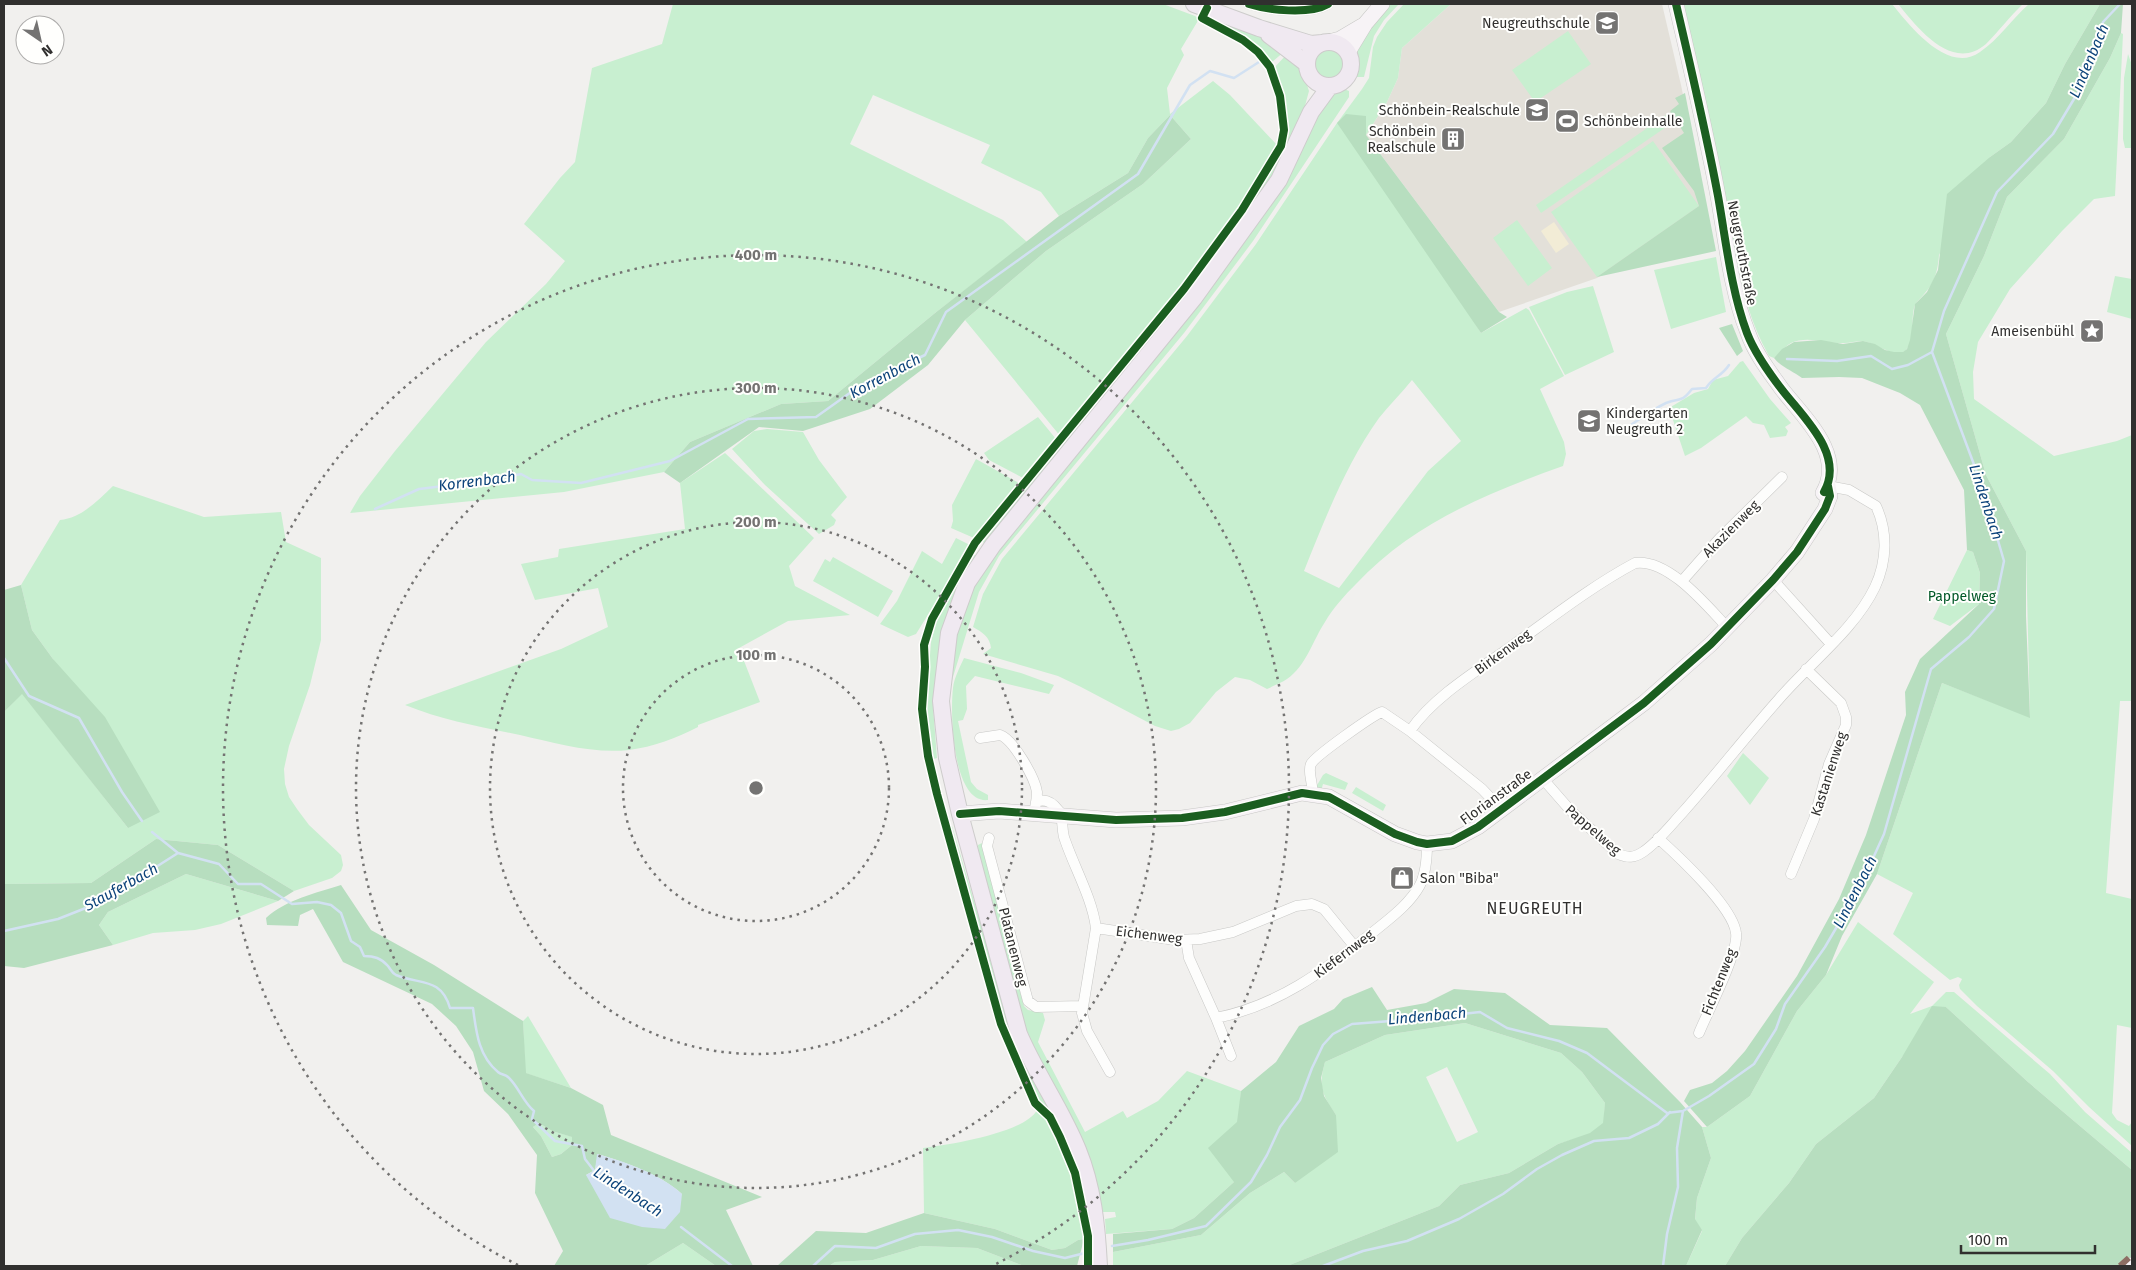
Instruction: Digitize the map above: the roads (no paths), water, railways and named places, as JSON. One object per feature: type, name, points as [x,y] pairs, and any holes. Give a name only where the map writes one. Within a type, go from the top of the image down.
[{"type":"main road","points":[[1194,4],[1228,9],[1259,28],[1307,64]]},
{"type":"main road","points":[[1099,1266],[1097,1223],[1084,1169],[1071,1135],[1032,1063],[1019,1034],[946,758],[940,701],[949,633],[967,583],[992,546],[1194,298],[1279,180],[1311,112],[1330,86],[1343,82],[1351,71],[1352,64],[1348,52],[1343,46],[1325,42],[1311,44],[1259,28]]},
{"type":"main road","points":[[1311,112],[1314,80],[1307,64],[1310,52],[1325,42]]},
{"type":"main road","points":[[1314,80],[1330,86]]},
{"type":"street","points":[[1249,4],[1281,10],[1301,10],[1322,7],[1328,4]]},
{"type":"street","points":[[1348,52],[1365,24],[1382,4]]},
{"type":"street","name":"Neugreuthstraße","points":[[1676,4],[1710,157],[1742,317],[1752,343],[1766,367],[1812,426],[1822,442],[1830,470],[1828,486]]},
{"type":"street","points":[[1325,42],[1340,39],[1365,24]]},
{"type":"street","name":"Akazienweg","points":[[1682,581],[1720,538],[1782,478]]},
{"type":"street","name":"Florianstraße","points":[[960,814],[1035,808],[1062,816],[1116,820],[1182,818],[1234,810],[1302,793],[1330,797],[1407,840],[1427,844],[1461,838],[1543,780],[1644,703],[1698,656],[1774,580],[1801,546],[1825,509],[1830,496],[1828,486]]},
{"type":"street","name":"Pappelweg","points":[[1543,780],[1570,810],[1618,854],[1629,858],[1634,857],[1643,852],[1658,838],[1715,776],[1779,698],[1861,608],[1874,588],[1882,568],[1885,543],[1882,523],[1876,506],[1849,490],[1828,486]]},
{"type":"street","name":"Birkenweg","points":[[1410,731],[1427,710],[1487,663],[1635,563],[1648,563],[1682,581],[1727,627]]},
{"type":"street","points":[[1774,580],[1830,643]]},
{"type":"street","name":"Kastanienweg","points":[[1791,874],[1814,819],[1829,764],[1846,725],[1846,717],[1841,703],[1806,669]]},
{"type":"street","points":[[1312,794],[1314,788],[1309,769],[1314,760],[1378,714],[1386,713],[1410,731]]},
{"type":"street","name":"Florianstraße","points":[[1410,731],[1487,794],[1502,810]]},
{"type":"street","points":[[980,738],[1000,734],[1008,740],[1034,783],[1037,793],[1035,808]]},
{"type":"street","name":"Eichenweg","points":[[1062,816],[1064,840],[1094,916],[1096,928],[1186,940],[1226,934],[1296,906],[1312,904],[1324,910],[1355,947]]},
{"type":"street","name":"Platanenweg","points":[[989,838],[987,846],[1028,1001],[1036,1007],[1083,1006]]},
{"type":"street","name":"Fichtenweg","points":[[1658,838],[1705,884],[1730,919],[1736,931],[1731,957],[1699,1033]]},
{"type":"street","name":"Kiefernweg","points":[[1216,1018],[1250,1010],[1284,995],[1306,982],[1355,947],[1390,918],[1415,893],[1425,871],[1427,844]]},
{"type":"street","points":[[1096,928],[1083,1006],[1085,1027],[1110,1072]]},
{"type":"street","points":[[1186,940],[1189,958],[1231,1056]]},
{"type":"water","points":[[597,1154],[664,1180],[682,1194],[680,1212],[665,1229],[642,1227],[610,1218],[586,1175],[595,1170]]},
{"type":"waterway","name":"Lindenbach","points":[[1112,1246],[1148,1240],[1206,1226],[1251,1182],[1267,1155],[1280,1127],[1300,1100],[1323,1045],[1333,1034],[1352,1024],[1480,1012],[1507,1028],[1559,1041],[1587,1053],[1667,1113],[1683,1111],[1709,1096],[1754,1064],[1776,1029],[1785,1004],[1825,947],[1859,889],[1884,834],[1931,669],[1969,637],[1994,609],[2004,561],[1982,486],[1932,352],[1944,311],[1997,192],[2053,134],[2080,89],[2103,22],[2120,4]]},
{"type":"waterway","name":"Korrenbach","points":[[375,509],[419,489],[485,481],[521,474],[532,480],[581,483],[670,461],[748,419],[816,417],[861,385],[925,355],[946,312],[1138,174],[1190,85],[1210,71],[1234,78],[1259,62]]},
{"type":"waterway","points":[[1787,359],[1837,361],[1871,356],[1892,369],[1908,365],[1932,352]]},
{"type":"waterway","points":[[1622,431],[1660,406],[1682,398],[1692,389],[1706,388],[1729,365]]},
{"type":"waterway","points":[[4,658],[29,696],[79,718],[122,792],[142,821]]},
{"type":"waterway","points":[[152,832],[178,853]]},
{"type":"waterway","name":"Lindenbach","points":[[178,853],[219,864],[238,884],[261,884],[292,904],[317,902],[331,905],[341,913],[351,941],[360,947],[364,956],[380,959],[396,975],[435,987],[441,991],[450,1008],[473,1008],[479,1042],[491,1066],[512,1081],[534,1111],[532,1119],[555,1141],[582,1146],[585,1159],[595,1172]]},
{"type":"waterway","name":"Stauferbach","points":[[4,931],[58,919],[101,902],[178,853]]},
{"type":"waterway","points":[[1663,1266],[1667,1234],[1678,1187],[1677,1148],[1683,1111]]},
{"type":"waterway","points":[[1323,1266],[1363,1251],[1407,1241],[1459,1219],[1503,1194],[1537,1169],[1562,1155],[1594,1141],[1629,1138],[1658,1124],[1670,1112]]},
{"type":"waterway","name":"Lindenbach","points":[[681,1227],[732,1266]]},
{"type":"waterway","name":"Lindenbach","points":[[813,1266],[835,1246],[876,1248],[915,1234],[958,1230],[992,1237],[1033,1251],[1065,1258],[1085,1253]]},
{"type":"place","name":"Neugreuthschule","points":[[1607,23]]},
{"type":"place","name":"Schönbein-Realschule","points":[[1537,110]]},
{"type":"place","name":"Schönbeinhalle","points":[[1567,121]]},
{"type":"place","name":"Schönbein Realschule","points":[[1453,139]]},
{"type":"place","name":"Ameisenbühl","points":[[2092,331]]},
{"type":"place","name":"Kindergarten Neugreuth 2","points":[[1589,421]]},
{"type":"place","name":"Salon \"Biba\"","points":[[1402,878]]},
{"type":"district","name":"NEUGREUTH","points":[[1535,908]]}]
